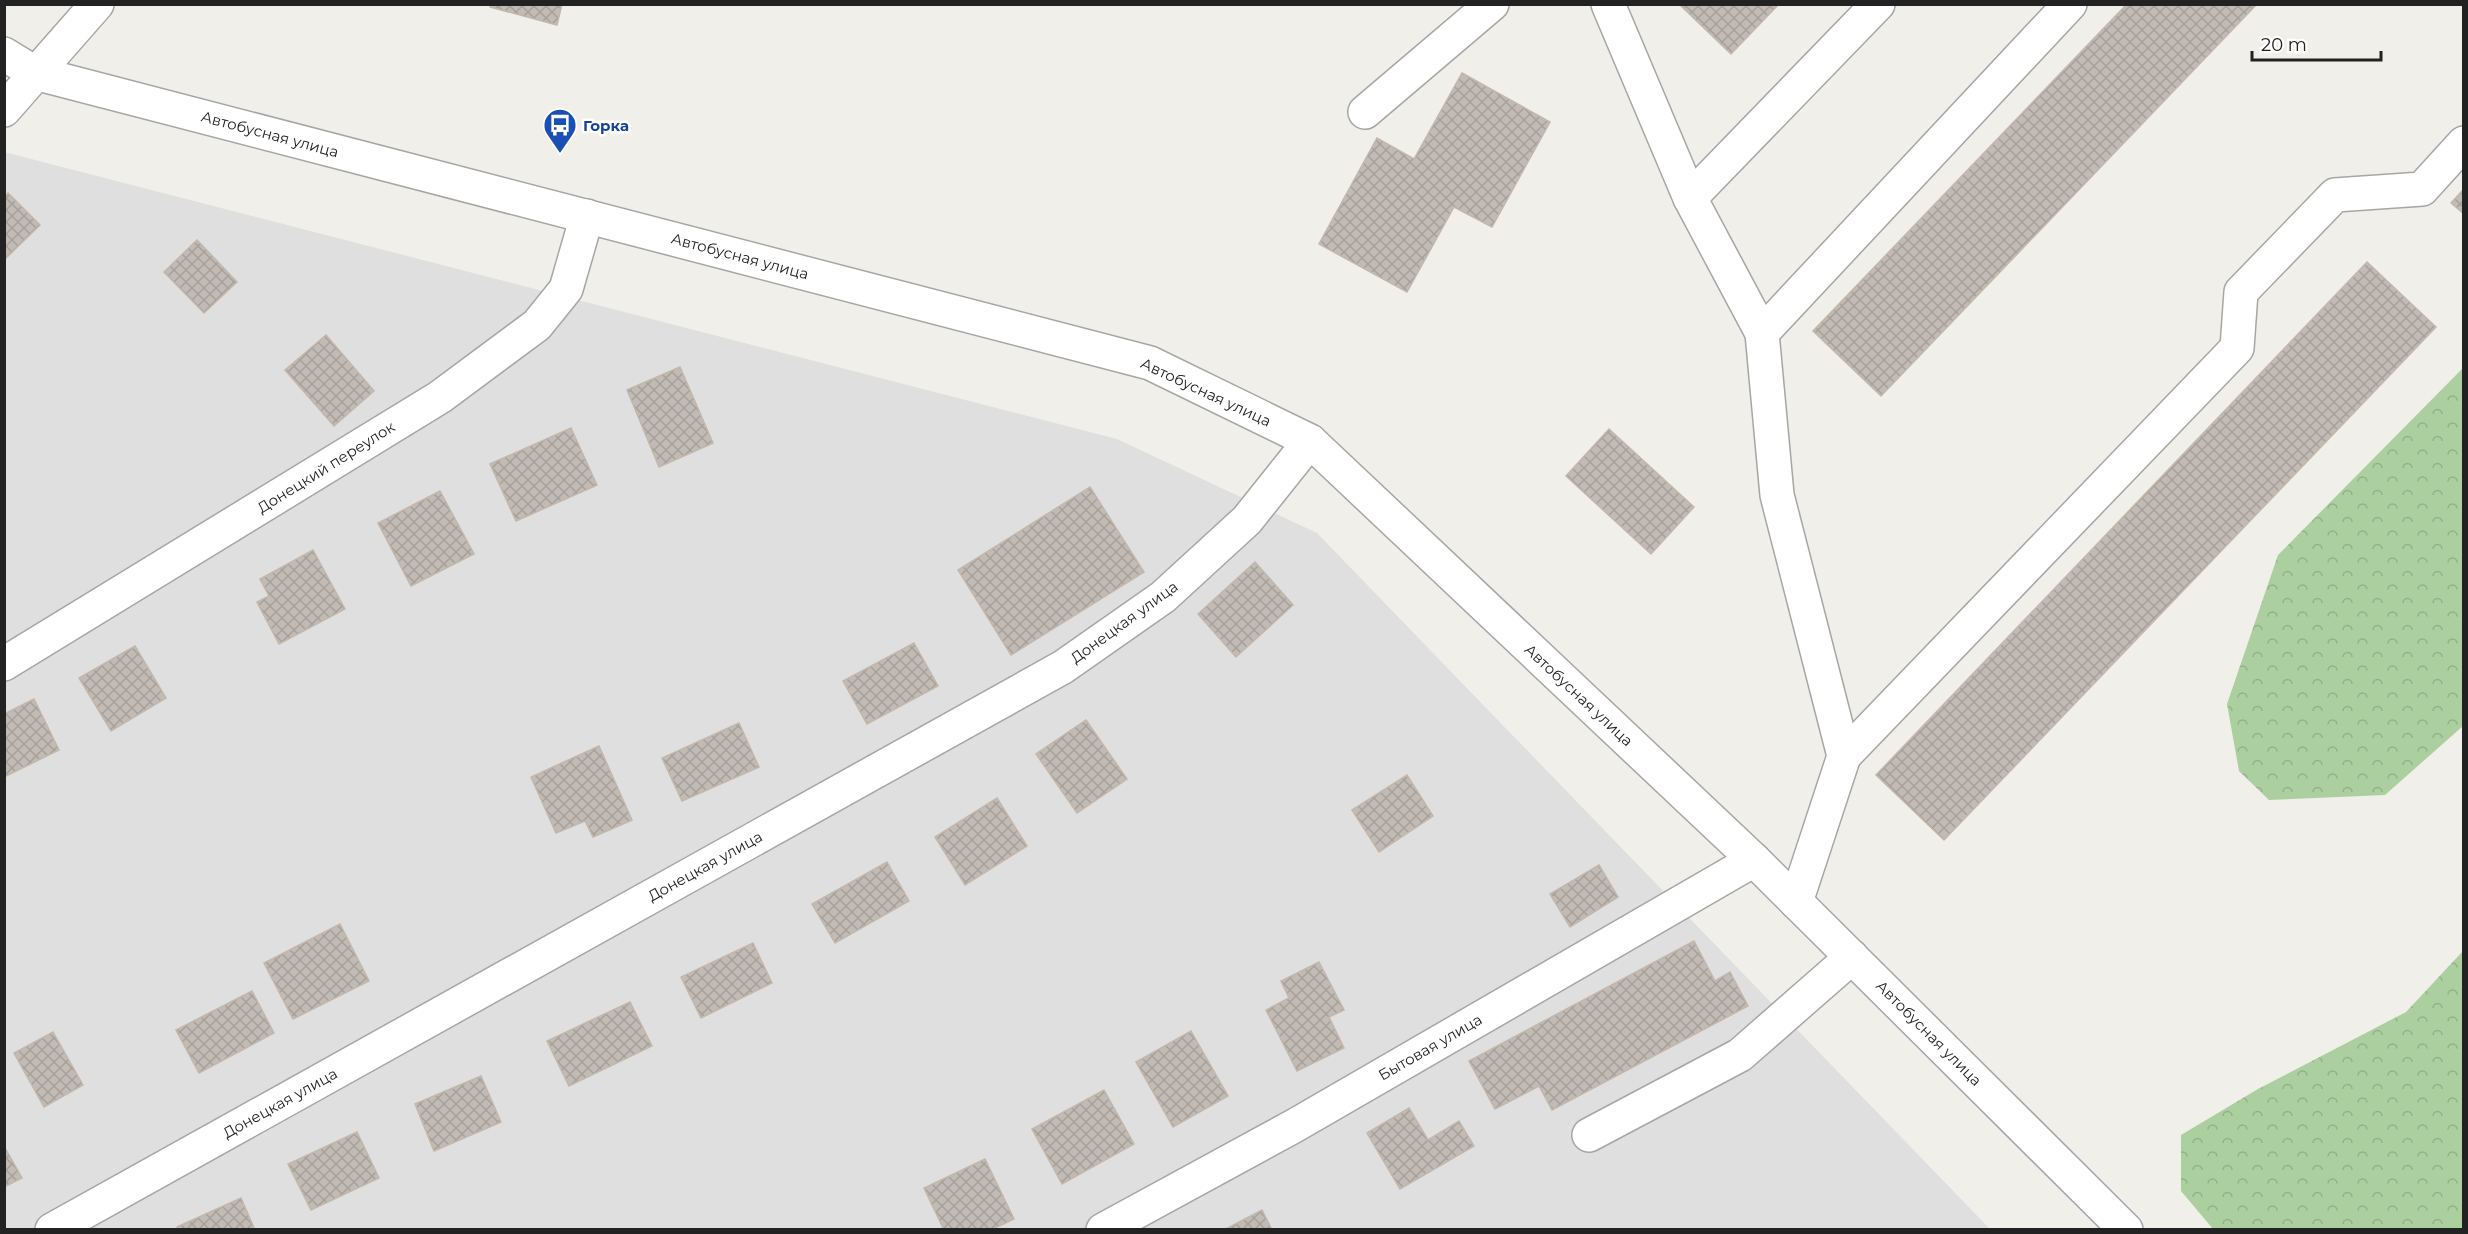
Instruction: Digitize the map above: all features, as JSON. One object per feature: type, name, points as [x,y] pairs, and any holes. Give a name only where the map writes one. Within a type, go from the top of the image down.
[{"type":"street","points":[[4,110],[97,4]]},
{"type":"street","points":[[1365,112],[1492,4]]},
{"type":"street","points":[[1608,4],[1690,198],[1762,333],[1777,495],[1844,756]]},
{"type":"street","points":[[1690,198],[1878,4]]},
{"type":"street","points":[[1762,333],[2070,4]]},
{"type":"street","name":"Автобусная улица","points":[[4,54],[35,73],[1150,363],[1310,441],[1754,860],[2126,1230]]},
{"type":"street","points":[[1796,902],[1844,756],[2237,348],[2241,292],[2336,195],[2422,189],[2463,143]]},
{"type":"street","name":"Донецкий переулок","points":[[4,664],[440,397],[537,325],[566,289],[587,216]]},
{"type":"street","name":"Донецкая улица","points":[[52,1230],[1063,666],[1163,597],[1247,520],[1310,441]]},
{"type":"street","name":"Бытовая улица","points":[[1103,1230],[1294,1126],[1754,860]]},
{"type":"street","points":[[1589,1135],[1740,1055],[1852,957]]},
{"type":"shaded area","points":[[4,152],[1117,439],[1317,533],[1990,1229],[5,1229]]},
{"type":"green space","points":[[2463,368],[2463,726],[2385,795],[2269,800],[2239,771],[2227,704],[2278,555]]},
{"type":"green space","points":[[2463,951],[2463,1229],[2213,1229],[2181,1191],[2181,1135],[2258,1089],[2406,1012]]},
{"type":"building","points":[[491,4],[562,4],[557,25],[490,7]]},
{"type":"building","points":[[1679,4],[1779,4],[1731,54]]},
{"type":"building","points":[[2127,4],[2257,4],[1881,396],[1813,331]]},
{"type":"building","points":[[1462,73],[1550,122],[1492,227],[1454,207],[1407,292],[1319,244],[1377,138],[1414,159]]},
{"type":"building","points":[[2464,189],[2464,214],[2451,203]]},
{"type":"building","points":[[8,193],[40,225],[4,260],[4,197]]},
{"type":"building","points":[[197,240],[237,282],[204,313],[164,272]]},
{"type":"building","points":[[2367,262],[2436,327],[1944,840],[1876,775]]},
{"type":"building","points":[[326,335],[374,391],[334,426],[285,370]]},
{"type":"building","points":[[680,367],[713,443],[659,467],[627,390]]},
{"type":"building","points":[[571,428],[597,485],[516,521],[490,464]]},
{"type":"building","points":[[1609,429],[1694,507],[1651,554],[1566,476]]},
{"type":"building","points":[[1090,487],[1144,572],[1011,655],[958,570]]},
{"type":"building","points":[[440,491],[474,554],[411,586],[378,523]]},
{"type":"building","points":[[313,550],[345,609],[279,644],[257,602],[269,596],[260,579]]},
{"type":"building","points":[[1255,562],[1293,605],[1236,657],[1198,614]]},
{"type":"building","points":[[914,643],[938,686],[867,724],[843,681]]},
{"type":"building","points":[[135,646],[166,698],[111,731],[79,678]]},
{"type":"building","points":[[34,699],[59,750],[4,777],[4,714]]},
{"type":"building","points":[[1086,720],[1127,779],[1077,813],[1036,754]]},
{"type":"building","points":[[739,723],[759,767],[682,801],[662,758]]},
{"type":"building","points":[[599,746],[632,820],[593,837],[585,821],[556,833],[531,777]]},
{"type":"building","points":[[1407,775],[1433,816],[1379,852],[1352,810]]},
{"type":"building","points":[[997,798],[1027,846],[965,885],[935,837]]},
{"type":"building","points":[[887,862],[909,901],[835,943],[812,904]]},
{"type":"building","points":[[1599,865],[1618,897],[1570,927],[1550,894]]},
{"type":"building","points":[[340,924],[369,981],[293,1019],[264,963]]},
{"type":"building","points":[[1694,941],[1715,981],[1730,972],[1748,1006],[1552,1110],[1539,1086],[1495,1109],[1469,1061]]},
{"type":"building","points":[[753,943],[772,983],[701,1018],[681,977]]},
{"type":"building","points":[[1319,962],[1344,1010],[1329,1017],[1344,1048],[1297,1071],[1266,1010],[1289,998],[1281,981]]},
{"type":"building","points":[[252,991],[274,1033],[199,1073],[176,1030]]},
{"type":"building","points":[[630,1002],[652,1046],[569,1086],[547,1041]]},
{"type":"building","points":[[1191,1031],[1228,1096],[1173,1127],[1136,1062]]},
{"type":"building","points":[[53,1032],[83,1085],[44,1107],[14,1053]]},
{"type":"building","points":[[481,1076],[501,1122],[434,1151],[415,1104]]},
{"type":"building","points":[[1104,1090],[1134,1144],[1062,1184],[1032,1129]]},
{"type":"building","points":[[1409,1108],[1428,1140],[1459,1121],[1474,1146],[1400,1189],[1367,1133]]},
{"type":"building","points":[[357,1132],[379,1178],[311,1210],[288,1164]]},
{"type":"building","points":[[4,1146],[22,1178],[4,1187]]},
{"type":"building","points":[[985,1159],[1014,1219],[991,1230],[944,1230],[924,1188]]},
{"type":"building","points":[[241,1198],[255,1230],[178,1230],[177,1227]]},
{"type":"building","points":[[1262,1210],[1272,1230],[1224,1230]]},
{"type":"place","name":"Горка","points":[[560,154]]}]
